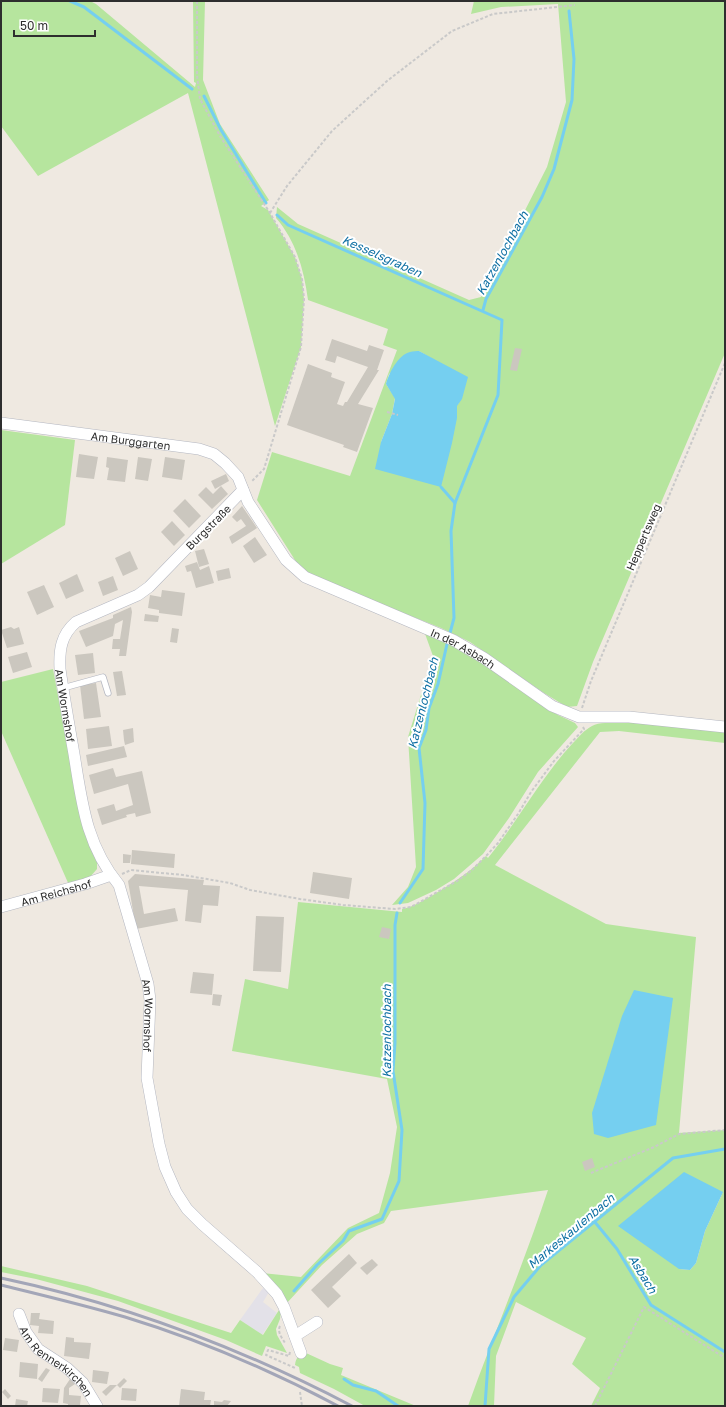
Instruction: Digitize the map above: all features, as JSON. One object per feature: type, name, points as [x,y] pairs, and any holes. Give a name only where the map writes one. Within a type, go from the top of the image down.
[{"type":"street","name":"Am Burggarten","points":[[1,423],[200,449],[214,454],[225,463],[238,477],[243,490]]},
{"type":"street","name":"Burgstraße","points":[[60,658],[60,649],[64,636],[69,628],[76,622],[138,595],[149,587],[243,490]]},
{"type":"street","name":"In der Asbach","points":[[243,490],[248,502],[286,560],[305,577],[453,640],[484,658],[552,706],[579,718],[629,717],[725,727]]},
{"type":"street","name":"Am Wormshof","points":[[60,658],[63,688],[83,812],[99,856],[119,885],[148,984],[150,1000],[147,1078],[159,1144],[165,1167],[176,1192],[187,1209],[257,1272],[277,1294],[284,1307],[295,1336],[295,1352]]},
{"type":"street","name":"Am Reichshof","points":[[1,907],[85,884],[111,875]]},
{"type":"street","name":"Am Rennerkirchen","points":[[19,1314],[26,1332],[38,1349],[67,1368],[83,1383],[97,1406]]},
{"type":"street","points":[[295,1336],[317,1322]]},
{"type":"lane","points":[[63,688],[103,677],[108,693]]},
{"type":"path","points":[[197,1],[197,76],[200,99],[220,136],[270,213],[295,256],[302,279],[304,299],[301,347],[264,469],[243,490]]},
{"type":"path","points":[[270,213],[287,186],[332,131],[387,81],[452,31],[493,14],[575,5]]},
{"type":"path","name":"Heppertsweg","points":[[111,875],[122,875],[132,870],[183,875],[230,883],[250,890],[300,899],[343,905],[395,909],[411,907],[457,881],[472,870],[498,843],[531,792],[550,767],[584,729],[579,718],[594,674],[725,363]]},
{"type":"path","points":[[387,412],[398,415]]},
{"type":"path","points":[[591,1173],[654,1147],[679,1134],[725,1130]]},
{"type":"path","points":[[595,1406],[644,1307],[725,1358]]},
{"type":"path","points":[[281,1324],[279,1334],[286,1346]]},
{"type":"path","points":[[295,1352],[289,1356],[268,1350],[266,1355],[295,1368]]},
{"type":"path","points":[[300,1392],[302,1406]]},
{"type":"shaded area","points":[[263,1288],[269,1292],[263,1302],[277,1313],[262,1335],[240,1320]]},
{"type":"green space","points":[[1,1],[90,1],[96,4],[195,87],[193,1],[205,1],[203,80],[220,124],[269,200],[261,206],[268,210],[295,257],[302,279],[304,299],[301,347],[275,426],[188,93],[38,176],[1,126]]},
{"type":"green space","points":[[474,1],[725,1],[725,353],[593,662],[577,706],[567,707],[470,642],[441,628],[328,583],[300,568],[257,500],[272,452],[350,476],[397,350],[383,345],[388,329],[308,300],[298,256],[289,236],[276,218],[277,207],[298,224],[469,300],[481,297],[547,167],[566,102],[558,4],[501,7],[471,14]],"holes":[[[419,351],[436,361],[459,403],[457,405],[457,418],[381,442],[392,414],[395,398],[386,384],[389,374]]]},
{"type":"green space","points":[[1,430],[75,440],[65,525],[1,564]]},
{"type":"green space","points":[[424,631],[486,664],[558,715],[575,723],[578,727],[538,772],[509,818],[483,854],[454,879],[436,890],[408,903],[392,905],[408,887],[416,867],[408,737],[433,656]]},
{"type":"green space","points":[[53,669],[79,808],[97,859],[97,869],[90,877],[69,885],[1,731],[1,682]]},
{"type":"green space","points":[[619,722],[652,723],[725,731],[725,743],[619,731],[600,732],[495,865],[606,924],[696,937],[679,1133],[725,1130],[725,1406],[591,1406],[600,1388],[572,1364],[586,1338],[516,1302],[496,1356],[494,1406],[468,1406],[548,1190],[391,1211],[384,1223],[357,1234],[322,1265],[286,1304],[262,1273],[301,1277],[348,1228],[379,1213],[390,1173],[397,1127],[387,1079],[232,1051],[245,979],[288,989],[298,902],[402,912],[402,909],[410,907],[433,895],[461,877],[486,856],[488,858],[560,757],[581,734],[595,725]],"holes":[[[723,1192],[705,1231],[696,1263],[690,1270],[679,1269]]]},
{"type":"green space","points":[[1,1266],[87,1286],[231,1333],[240,1320],[263,1335],[279,1310],[281,1311],[276,1329],[277,1335],[287,1353],[266,1346],[262,1356],[226,1340],[118,1301],[36,1279],[1,1272]]},
{"type":"green space","points":[[306,1353],[343,1368],[341,1375],[416,1406],[365,1406],[300,1373],[299,1367],[295,1365],[295,1362],[298,1357]]},
{"type":"water","points":[[419,351],[468,377],[462,399],[457,406],[457,418],[441,487],[375,469],[381,442],[392,414],[395,399],[386,384],[387,380],[395,365],[402,357],[410,352]]},
{"type":"water","points":[[634,990],[673,998],[656,1125],[608,1138],[594,1134],[592,1113],[622,1016]]},
{"type":"water","points":[[684,1172],[723,1192],[705,1231],[696,1263],[690,1270],[679,1269],[618,1226]]},
{"type":"building","points":[[332,339],[367,351],[369,345],[384,350],[377,370],[379,370],[358,404],[373,408],[357,452],[343,447],[344,445],[287,425],[308,364],[332,373],[331,377],[345,382],[337,404],[343,406],[345,402],[347,402],[368,367],[337,356],[335,363],[325,360]]},
{"type":"building","points":[[515,348],[522,349],[517,371],[510,370]]},
{"type":"building","points":[[79,454],[98,457],[94,479],[76,477]]},
{"type":"building","points":[[107,457],[128,460],[125,482],[107,480],[109,468],[106,467]]},
{"type":"building","points":[[138,457],[152,459],[148,481],[135,479]]},
{"type":"building","points":[[165,457],[185,460],[182,480],[162,477]]},
{"type":"building","points":[[226,474],[229,481],[215,489],[211,481]]},
{"type":"building","points":[[221,486],[228,494],[212,509],[198,495],[206,487],[213,494]]},
{"type":"building","points":[[185,499],[201,516],[189,528],[173,511]]},
{"type":"building","points":[[242,506],[257,528],[232,544],[229,537],[246,526],[241,519],[237,522],[232,517]]},
{"type":"building","points":[[172,521],[185,535],[174,546],[161,532]]},
{"type":"building","points":[[255,537],[267,555],[254,563],[243,546]]},
{"type":"building","points":[[204,549],[209,564],[199,567],[195,551]]},
{"type":"building","points":[[130,551],[138,569],[123,576],[115,558]]},
{"type":"building","points":[[197,562],[200,570],[209,566],[214,583],[196,588],[191,571],[187,572],[185,566]]},
{"type":"building","points":[[229,568],[231,578],[218,581],[216,571]]},
{"type":"building","points":[[77,574],[84,591],[66,599],[59,583]]},
{"type":"building","points":[[113,576],[118,590],[103,596],[98,582]]},
{"type":"building","points":[[44,585],[54,607],[37,615],[27,592]]},
{"type":"building","points":[[162,590],[185,593],[182,616],[159,613],[159,610],[148,608],[150,595],[161,597]]},
{"type":"building","points":[[131,607],[132,612],[126,656],[119,656],[120,649],[112,649],[113,639],[120,639],[123,620],[115,624],[113,636],[86,647],[79,631],[113,618],[113,615]]},
{"type":"building","points":[[145,614],[159,616],[158,622],[144,621]]},
{"type":"building","points":[[11,627],[14,629],[19,627],[24,644],[7,648],[1,630]]},
{"type":"building","points":[[172,628],[179,629],[177,643],[170,642]]},
{"type":"building","points":[[27,652],[32,667],[13,673],[8,657]]},
{"type":"building","points":[[93,653],[95,673],[78,675],[75,655]]},
{"type":"building","points":[[122,671],[126,695],[117,696],[113,672]]},
{"type":"building","points":[[96,683],[101,717],[84,719],[80,685]]},
{"type":"building","points":[[109,726],[112,746],[88,749],[86,729]]},
{"type":"building","points":[[133,728],[134,742],[125,745],[123,730]]},
{"type":"building","points":[[124,746],[127,757],[88,766],[86,755]]},
{"type":"building","points":[[113,768],[116,777],[142,771],[151,813],[136,817],[135,813],[126,815],[127,817],[102,825],[97,809],[114,804],[116,811],[133,805],[128,784],[94,794],[89,775]]},
{"type":"building","points":[[132,850],[175,854],[174,868],[131,864]]},
{"type":"building","points":[[123,854],[131,855],[130,863],[123,863]]},
{"type":"building","points":[[313,872],[352,878],[349,899],[310,893]]},
{"type":"building","points":[[135,874],[204,880],[203,885],[220,886],[218,906],[203,905],[201,923],[185,921],[188,890],[139,886],[144,914],[175,908],[178,921],[136,929],[128,881]]},
{"type":"building","points":[[256,916],[284,917],[281,972],[253,971]]},
{"type":"building","points":[[382,927],[391,929],[389,939],[379,937]]},
{"type":"building","points":[[193,972],[214,974],[212,995],[190,993]]},
{"type":"building","points":[[213,994],[222,995],[220,1006],[212,1005]]},
{"type":"building","points":[[592,1158],[595,1167],[585,1171],[582,1162]]},
{"type":"building","points":[[349,1254],[357,1263],[332,1287],[341,1296],[328,1308],[311,1290]]},
{"type":"building","points":[[372,1259],[378,1265],[367,1275],[360,1268]]},
{"type":"building","points":[[31,1313],[40,1313],[39,1319],[54,1321],[53,1334],[38,1333],[39,1326],[30,1325]]},
{"type":"building","points":[[66,1337],[74,1338],[74,1342],[91,1343],[89,1359],[64,1356]]},
{"type":"building","points":[[5,1338],[19,1340],[17,1352],[3,1350]]},
{"type":"building","points":[[20,1362],[38,1364],[37,1379],[19,1377]]},
{"type":"building","points":[[46,1368],[50,1370],[42,1382],[38,1379]]},
{"type":"building","points":[[93,1370],[109,1372],[107,1384],[92,1382]]},
{"type":"building","points":[[124,1378],[127,1381],[120,1388],[117,1385]]},
{"type":"building","points":[[70,1379],[75,1384],[69,1388],[69,1395],[81,1396],[80,1405],[84,1406],[68,1406],[68,1404],[63,1403],[64,1388]]},
{"type":"building","points":[[110,1385],[117,1385],[106,1396],[102,1392]]},
{"type":"building","points":[[43,1388],[60,1389],[58,1403],[42,1402]]},
{"type":"building","points":[[122,1388],[137,1389],[136,1401],[121,1400]]},
{"type":"building","points":[[5,1389],[11,1396],[8,1399],[2,1392]]},
{"type":"building","points":[[181,1389],[205,1392],[204,1400],[211,1400],[210,1406],[179,1406]]},
{"type":"building","points":[[16,1399],[28,1401],[27,1406],[15,1406]]},
{"type":"building","points":[[224,1400],[231,1401],[227,1406],[214,1406],[214,1401],[222,1402]]},
{"type":"waterway","name":"Kesselsgraben","points":[[70,1],[84,7],[192,89]]},
{"type":"waterway","name":"Katzenlochbach","points":[[483,310],[486,299],[542,197],[554,169],[572,100],[574,59],[569,11]]},
{"type":"waterway","name":"Kesselsgraben","points":[[204,96],[221,130],[266,203]]},
{"type":"waterway","name":"Katzenlochbach","points":[[277,215],[288,225],[502,320],[498,395],[455,503],[451,531],[454,618],[450,633]]},
{"type":"waterway","points":[[441,487],[455,503]]},
{"type":"waterway","name":"Katzenlochbach","points":[[400,903],[423,869],[425,803],[419,748],[426,730],[429,708],[438,684],[447,644]]},
{"type":"waterway","name":"Katzenlochbach","points":[[294,1291],[317,1265],[343,1241],[349,1231],[382,1219],[399,1181],[402,1130],[393,1071],[395,1043],[395,925],[397,913]]},
{"type":"waterway","name":"Markeskaulenbach","points":[[485,1406],[489,1349],[514,1297],[541,1265],[673,1158],[725,1149]]},
{"type":"waterway","name":"Asbach","points":[[594,1221],[617,1249],[651,1305],[725,1352]]},
{"type":"waterway","name":"Katzenlochbach","points":[[344,1379],[353,1385],[376,1391],[398,1406]]},
{"type":"railway","points":[[1,1278],[92,1301],[181,1330],[268,1365],[352,1406]]},
{"type":"railway","points":[[1,1285],[125,1317],[179,1335],[261,1368],[338,1406]]}]
